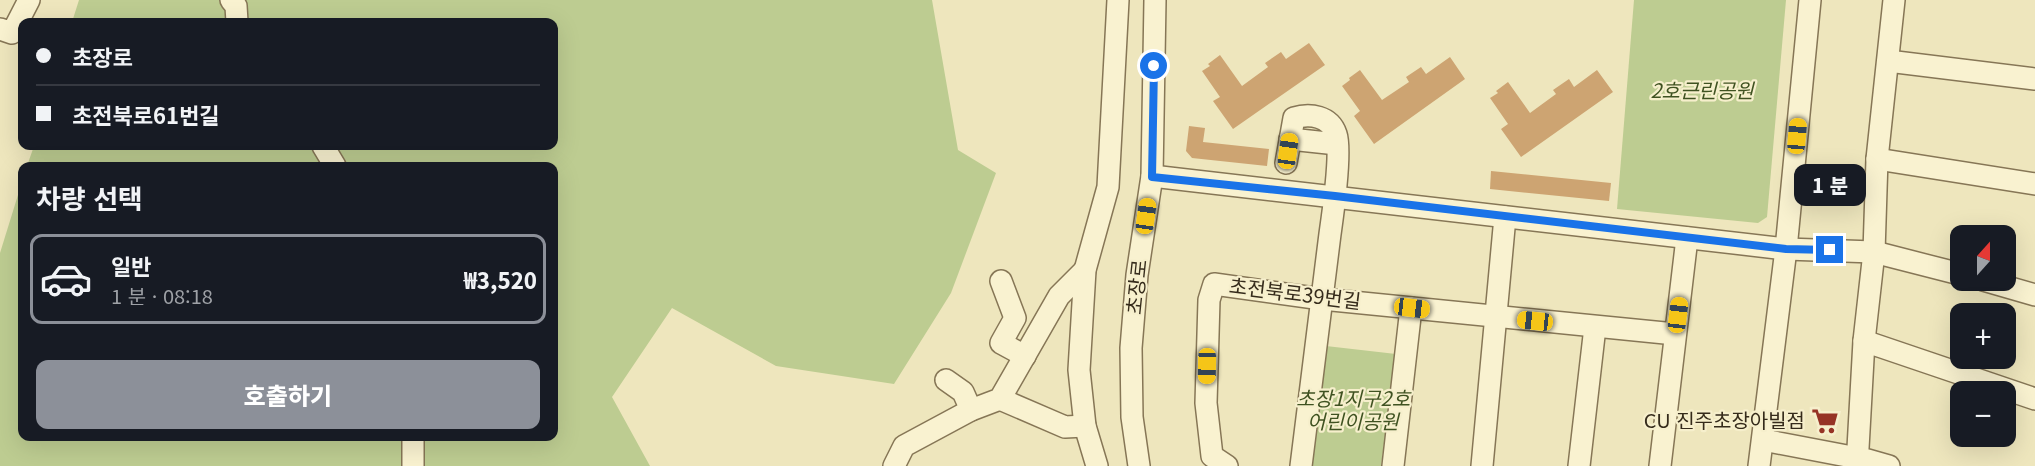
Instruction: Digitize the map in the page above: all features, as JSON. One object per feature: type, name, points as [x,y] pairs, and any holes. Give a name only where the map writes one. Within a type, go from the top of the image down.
[{"type":"street","points":[[20,18],[29,0]]},
{"type":"street","points":[[231,0],[236,6],[237,18]]},
{"type":"street","points":[[1097,466],[1085,426],[1079,370],[1085,270],[1108,187],[1118,0]]},
{"type":"street","name":"초장로","points":[[1139,466],[1132,417],[1131,348],[1137,275],[1152,177],[1155,0]]},
{"type":"street","points":[[1759,466],[1786,249],[1810,0]]},
{"type":"street","points":[[1858,462],[1864,341],[1874,252],[1877,159],[1894,0]]},
{"type":"street","points":[[0,29],[12,33],[18,21]]},
{"type":"street","points":[[1888,61],[2035,79]]},
{"type":"street","points":[[1286,163],[1294,118],[1304,115],[1322,118],[1330,124],[1336,134],[1337,144],[1335,196],[1301,466]]},
{"type":"street","points":[[1877,159],[2035,184]]},
{"type":"street","points":[[1152,177],[1786,249],[1874,252],[1950,271]]},
{"type":"street","points":[[1482,466],[1505,217]]},
{"type":"street","points":[[1660,466],[1687,238]]},
{"type":"street","points":[[894,466],[904,446],[971,410],[1000,399],[1059,296],[1085,270]]},
{"type":"street","points":[[1001,281],[1015,318],[1001,344],[1025,356]]},
{"type":"street","name":"초전북로39번길","points":[[1227,466],[1212,456],[1206,403],[1209,300],[1214,284],[1322,299],[1675,334]]},
{"type":"street","points":[[2016,290],[2035,295]]},
{"type":"street","points":[[1393,466],[1412,308]]},
{"type":"street","points":[[1579,466],[1595,327]]},
{"type":"street","points":[[1864,341],[2035,399]]},
{"type":"street","points":[[946,380],[963,392],[971,410]]},
{"type":"street","points":[[1000,399],[1065,427],[1085,426]]},
{"type":"street","points":[[1763,440],[1858,462],[1889,466]]},
{"type":"street","points":[[413,441],[413,466]]},
{"type":"green space","points":[[79,0],[932,0],[958,150],[996,173],[951,293],[894,384],[776,366],[672,308],[612,397],[650,466],[0,466],[0,253],[18,195],[18,441],[558,441],[558,162],[28,162],[33,150],[558,150],[558,18],[73,18]]},
{"type":"green space","name":"2호근린공원","points":[[1634,0],[1786,0],[1767,217],[1758,223],[1617,209]]},
{"type":"green space","name":"초장1지구2호 어린이공원","points":[[1326,346],[1396,354],[1381,466],[1311,466]]},
{"type":"building","points":[[1309,43],[1325,65],[1233,129],[1213,101],[1220,97],[1202,71],[1210,66],[1208,64],[1220,55],[1242,86],[1268,67],[1265,63],[1281,52],[1286,59]]},
{"type":"building","points":[[1450,57],[1465,79],[1374,144],[1354,116],[1360,111],[1342,86],[1360,70],[1382,100],[1409,82],[1406,77],[1421,67],[1426,74]]},
{"type":"building","points":[[1597,70],[1613,92],[1521,157],[1501,129],[1508,124],[1490,98],[1498,93],[1496,91],[1508,82],[1530,113],[1556,94],[1553,90],[1569,79],[1574,87]]},
{"type":"building","points":[[1189,126],[1205,128],[1203,142],[1269,149],[1267,166],[1192,158],[1186,151]]},
{"type":"building","points":[[1491,171],[1611,183],[1609,201],[1490,189]]},
{"type":"place","name":"CU 진주초장아빌점","points":[[1825,421]]},
{"type":"route","points":[[1154,66],[1152,177],[1786,249],[1830,250]]}]
